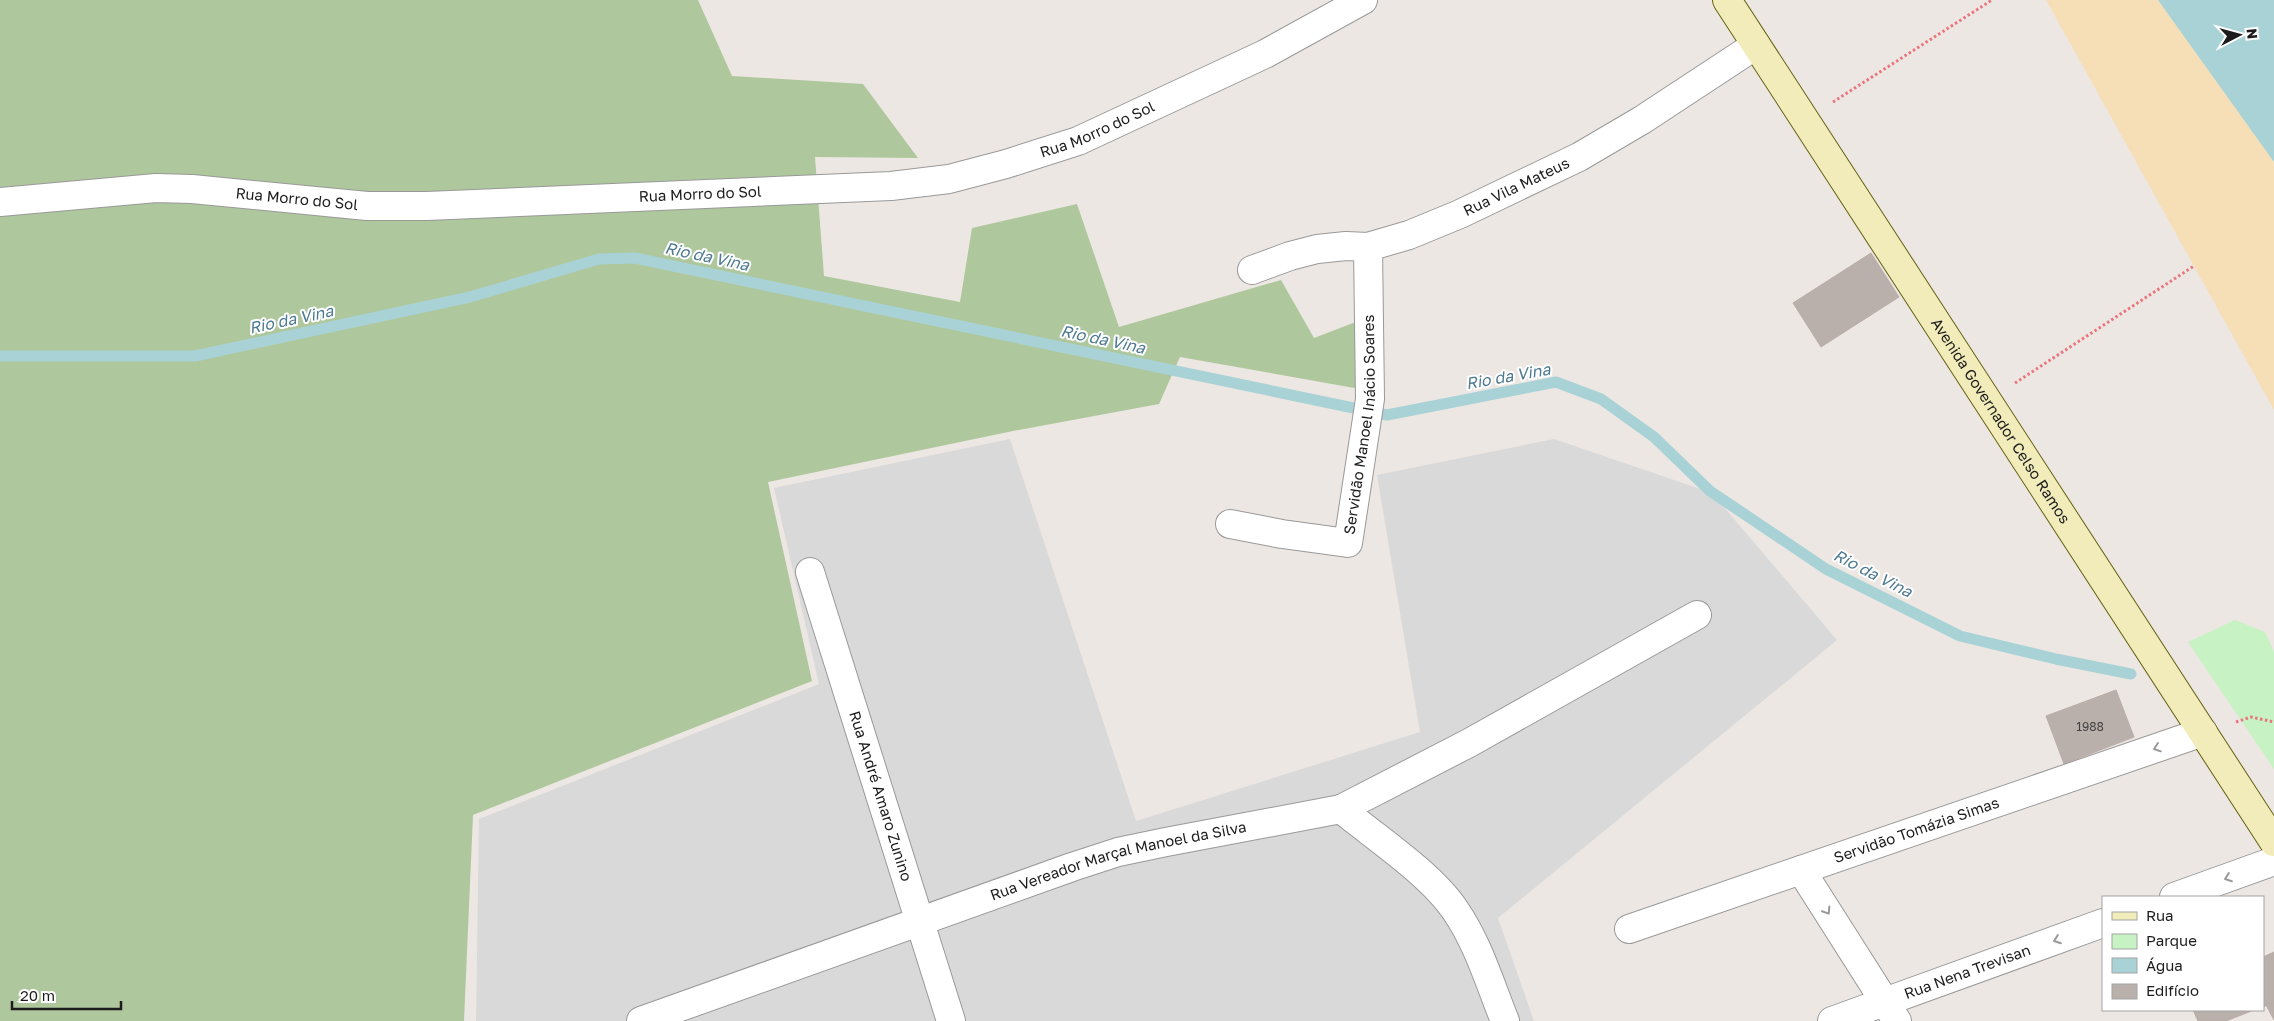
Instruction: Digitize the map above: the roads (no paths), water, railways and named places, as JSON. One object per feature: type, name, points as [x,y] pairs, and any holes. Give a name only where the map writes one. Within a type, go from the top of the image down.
[{"type":"main road","name":"Avenida Governador Celso Ramos","points":[[1727,0],[2274,842]]},
{"type":"street","name":"Rua Morro do Sol","points":[[0,202],[156,188],[192,189],[367,206],[427,206],[891,186],[949,179],[1006,164],[1078,141],[1265,54],[1363,0]]},
{"type":"street","name":"Rua Vila Mateus","points":[[1252,270],[1290,256],[1317,249],[1368,246],[1409,235],[1460,214],[1579,157],[1642,120],[1756,45]]},
{"type":"street","name":"Servidão Manoel Inácio Soares","points":[[1230,524],[1282,534],[1348,543],[1370,399],[1368,246]]},
{"type":"street","name":"Rua André Amaro Zunino","points":[[810,572],[951,1021]]},
{"type":"street","name":"Rua Vereador Marçal Manoel da Silva","points":[[641,1021],[1118,852],[1341,809],[1470,743],[1697,615]]},
{"type":"street","name":"Servidão Tomázia Simas","points":[[1629,929],[2203,732]]},
{"type":"street","points":[[1341,809],[1433,884],[1455,910],[1476,948],[1505,1021]]},
{"type":"street","points":[[2177,896],[2274,861]]},
{"type":"street","points":[[1801,870],[1890,1012]]},
{"type":"street","name":"Rua Nena Trevisan","points":[[1832,1021],[1890,1012],[2102,923]]},
{"type":"water","points":[[2158,0],[2274,0],[2274,162]]},
{"type":"waterway","name":"Rio da Vina","points":[[0,356],[195,356],[470,297],[599,259],[635,258],[1387,415],[1556,382],[1601,399],[1654,437],[1710,491],[1826,569],[1960,636],[2056,659],[2131,674]]}]
